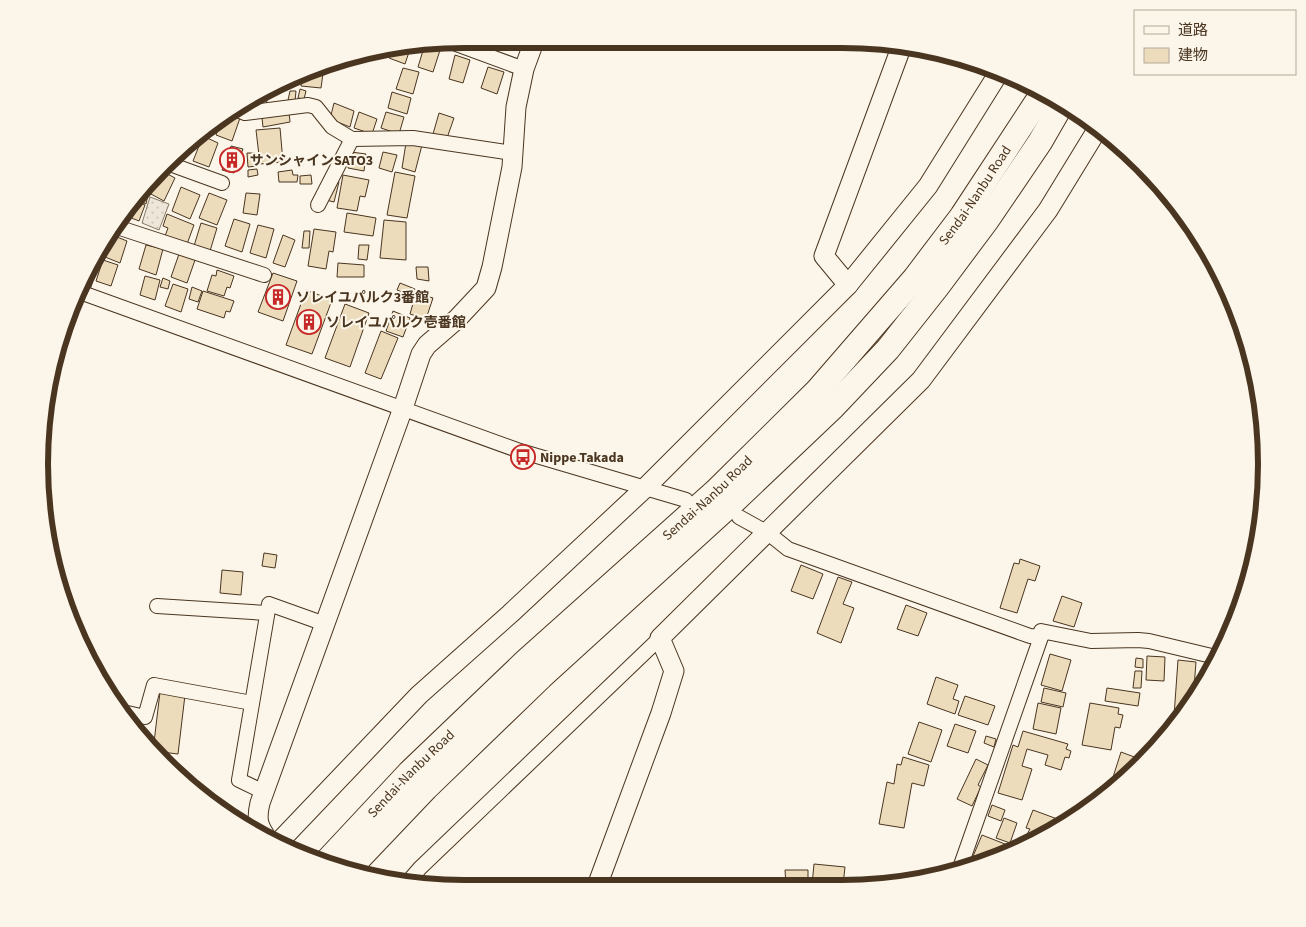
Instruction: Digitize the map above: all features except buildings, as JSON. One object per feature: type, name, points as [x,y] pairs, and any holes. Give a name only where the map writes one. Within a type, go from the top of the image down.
[{"type":"highway","name":"Sendai-Nanbu Road","points":[[330,857],[416,766],[526,661],[716,491],[817,391],[915,278],[962,216],[1040,98]]},
{"type":"highway","name":"Sendai-Nanbu Road","points":[[353,864],[426,788],[541,677],[752,485],[833,407],[888,349],[937,288],[987,220],[1040,142],[1059,109]]},
{"type":"street","points":[[467,48],[524,69]]},
{"type":"street","points":[[259,826],[257,816],[264,792],[421,354],[427,345],[457,319],[486,288],[494,258],[512,167],[516,107],[524,69],[532,48]]},
{"type":"street","points":[[848,285],[824,256],[900,51]]},
{"type":"street","points":[[283,838],[420,695],[645,488],[848,285],[928,186],[996,77]]},
{"type":"street","points":[[242,111],[308,104],[316,107],[332,127],[352,139],[413,138],[513,153]]},
{"type":"street","points":[[413,876],[768,533],[921,380],[1048,210],[1095,133]]},
{"type":"street","points":[[318,205],[352,139]]},
{"type":"street","points":[[173,165],[222,183]]},
{"type":"street","points":[[121,228],[264,275]]},
{"type":"street","points":[[84,294],[520,451],[686,500]]},
{"type":"street","points":[[739,517],[768,533],[788,549],[1010,630],[1041,637]]},
{"type":"street","points":[[264,792],[239,780],[269,604],[325,624]]},
{"type":"street","points":[[157,606],[267,613]]},
{"type":"street","points":[[963,861],[1042,631],[1091,641],[1138,640],[1211,656]]},
{"type":"street","points":[[600,880],[661,713],[674,670],[660,638]]},
{"type":"street","points":[[131,714],[145,717],[154,686],[252,703]]},
{"type":"shaded area","points":[[150,197],[169,204],[159,230],[142,223]]},
{"type":"place","name":"サンシャインSATO3","points":[[232,160]]},
{"type":"place","name":"ソレイユパルク3番館","points":[[278,297]]},
{"type":"place","name":"ソレイユパルク壱番館","points":[[309,322]]},
{"type":"place","name":"Nippe Takada","points":[[523,457]]}]
